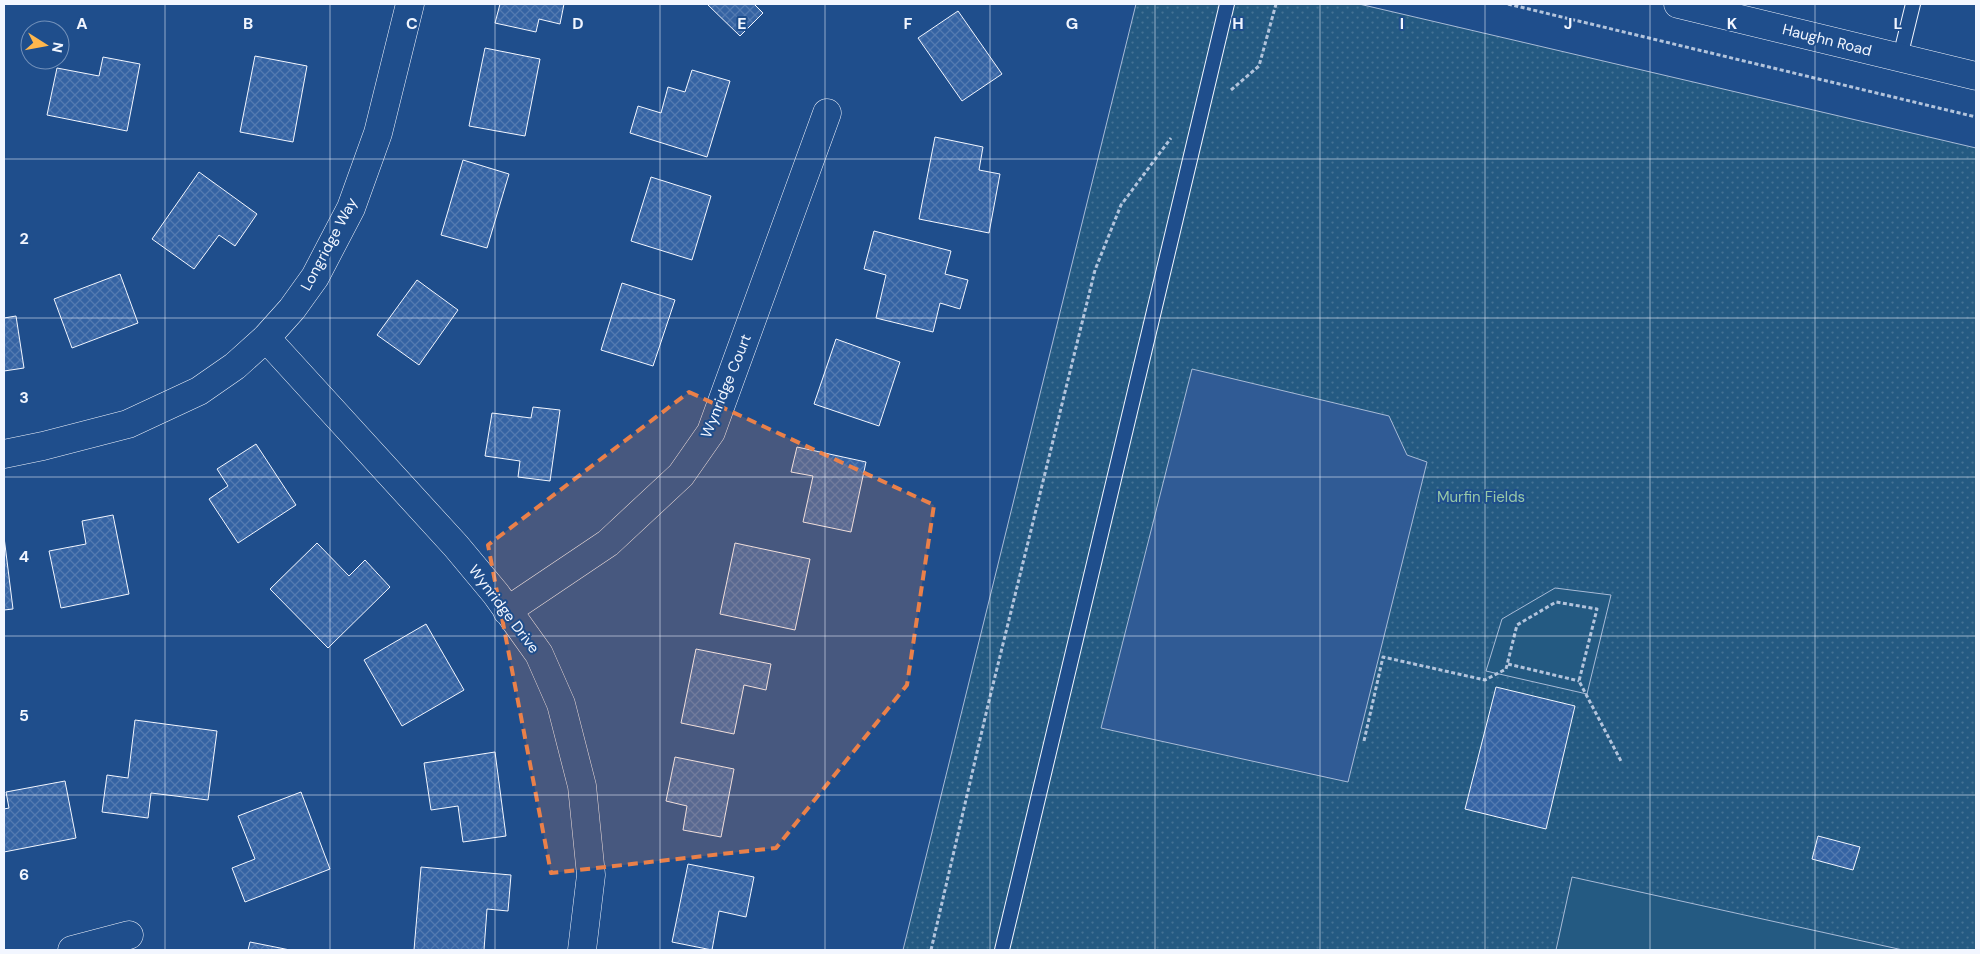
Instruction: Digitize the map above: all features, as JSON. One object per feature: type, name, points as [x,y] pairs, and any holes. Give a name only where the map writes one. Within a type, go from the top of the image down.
[{"type":"street","name":"Haughn Road","points":[[1678,4],[1976,76]]},
{"type":"street","name":"Longridge Way","points":[[4,454],[128,424],[199,391],[235,366],[266,338],[292,309],[315,277],[351,208],[378,133],[406,5]]},
{"type":"street","name":"Wynridge Court","points":[[507,611],[608,543],[680,475],[711,432],[826,113]]},
{"type":"street","name":"Wynridge Drive","points":[[266,338],[456,546],[496,594],[539,654],[561,704],[582,786],[591,875],[582,950]]},
{"type":"street","points":[[72,950],[130,935]]},
{"type":"lane","points":[[1002,950],[1227,4]]},
{"type":"lane","points":[[1900,57],[1913,4]]},
{"type":"path","points":[[1508,4],[1976,117]]},
{"type":"path","points":[[932,950],[988,704],[1095,270],[1121,205],[1171,138],[1173,128]]},
{"type":"path","points":[[1364,741],[1383,657],[1485,680],[1506,669],[1517,625],[1556,602],[1597,609],[1578,681],[1622,763]]},
{"type":"path","points":[[1508,664],[1578,681]]},
{"type":"highlighted area","points":[[689,392],[934,505],[907,685],[776,848],[551,873],[488,545]]},
{"type":"green space","name":"Murfin Fields","points":[[1136,4],[1359,4],[1976,148],[1976,950],[903,950]]},
{"type":"green space","points":[[1555,588],[1611,595],[1587,694],[1486,671],[1502,619]]},
{"type":"green space","points":[[1572,877],[1903,950],[1556,950]]},
{"type":"shaded area","points":[[1192,369],[1389,416],[1407,455],[1427,462],[1348,782],[1101,728]]},
{"type":"building","points":[[500,4],[564,4],[560,24],[539,19],[536,32],[495,23]]},
{"type":"building","points":[[707,4],[754,4],[763,13],[740,36]]},
{"type":"building","points":[[958,11],[1002,74],[962,101],[918,38]]},
{"type":"building","points":[[485,48],[540,59],[525,136],[469,126]]},
{"type":"building","points":[[255,56],[307,66],[293,142],[240,132]]},
{"type":"building","points":[[103,57],[140,64],[127,131],[47,115],[57,70],[68,70],[99,76]]},
{"type":"building","points":[[692,70],[730,81],[707,157],[630,133],[638,106],[661,113],[668,87],[685,92]]},
{"type":"building","points":[[935,137],[983,147],[979,170],[1000,174],[989,233],[919,219]]},
{"type":"building","points":[[463,160],[509,174],[487,248],[441,235]]},
{"type":"building","points":[[199,172],[257,214],[235,246],[219,235],[194,269],[152,239]]},
{"type":"building","points":[[651,177],[711,196],[692,260],[631,241]]},
{"type":"building","points":[[874,231],[951,251],[945,274],[968,280],[960,309],[940,303],[933,332],[876,318],[886,275],[864,269]]},
{"type":"building","points":[[120,274],[138,323],[72,348],[54,299]]},
{"type":"building","points":[[417,280],[458,310],[419,365],[377,335]]},
{"type":"building","points":[[622,283],[675,300],[653,366],[601,350]]},
{"type":"building","points":[[16,316],[24,368],[4,371],[4,318]]},
{"type":"building","points":[[836,339],[900,362],[879,426],[814,404]]},
{"type":"building","points":[[533,407],[560,410],[550,481],[518,477],[520,461],[485,456],[492,413],[531,418]]},
{"type":"building","points":[[256,444],[296,505],[238,543],[209,499],[228,486],[217,469]]},
{"type":"building","points":[[797,447],[866,462],[851,532],[803,522],[813,476],[791,472]]},
{"type":"building","points":[[113,515],[129,594],[61,608],[49,551],[86,544],[82,521]]},
{"type":"building","points":[[4,537],[13,609],[4,610]]},
{"type":"building","points":[[317,543],[349,576],[365,560],[390,587],[328,648],[270,589]]},
{"type":"building","points":[[735,543],[810,559],[795,630],[720,614]]},
{"type":"building","points":[[426,624],[464,690],[402,726],[364,660]]},
{"type":"building","points":[[696,649],[771,664],[766,690],[744,685],[734,734],[681,723]]},
{"type":"building","points":[[1496,687],[1575,706],[1546,829],[1465,809]]},
{"type":"building","points":[[135,720],[217,731],[208,800],[151,793],[148,818],[102,812],[107,775],[128,778]]},
{"type":"building","points":[[495,752],[506,836],[463,842],[458,806],[431,810],[424,763]]},
{"type":"building","points":[[675,757],[734,769],[721,837],[683,830],[687,806],[666,801]]},
{"type":"building","points":[[65,781],[76,838],[4,852],[4,809],[9,808],[6,792]]},
{"type":"building","points":[[301,792],[330,869],[245,902],[232,868],[255,859],[238,816]]},
{"type":"building","points":[[1818,836],[1860,847],[1853,870],[1812,859]]},
{"type":"building","points":[[688,864],[754,877],[746,917],[719,911],[712,950],[672,942]]},
{"type":"building","points":[[421,867],[511,875],[508,911],[487,909],[484,950],[414,950]]},
{"type":"building","points":[[250,942],[290,950],[248,950]]}]
